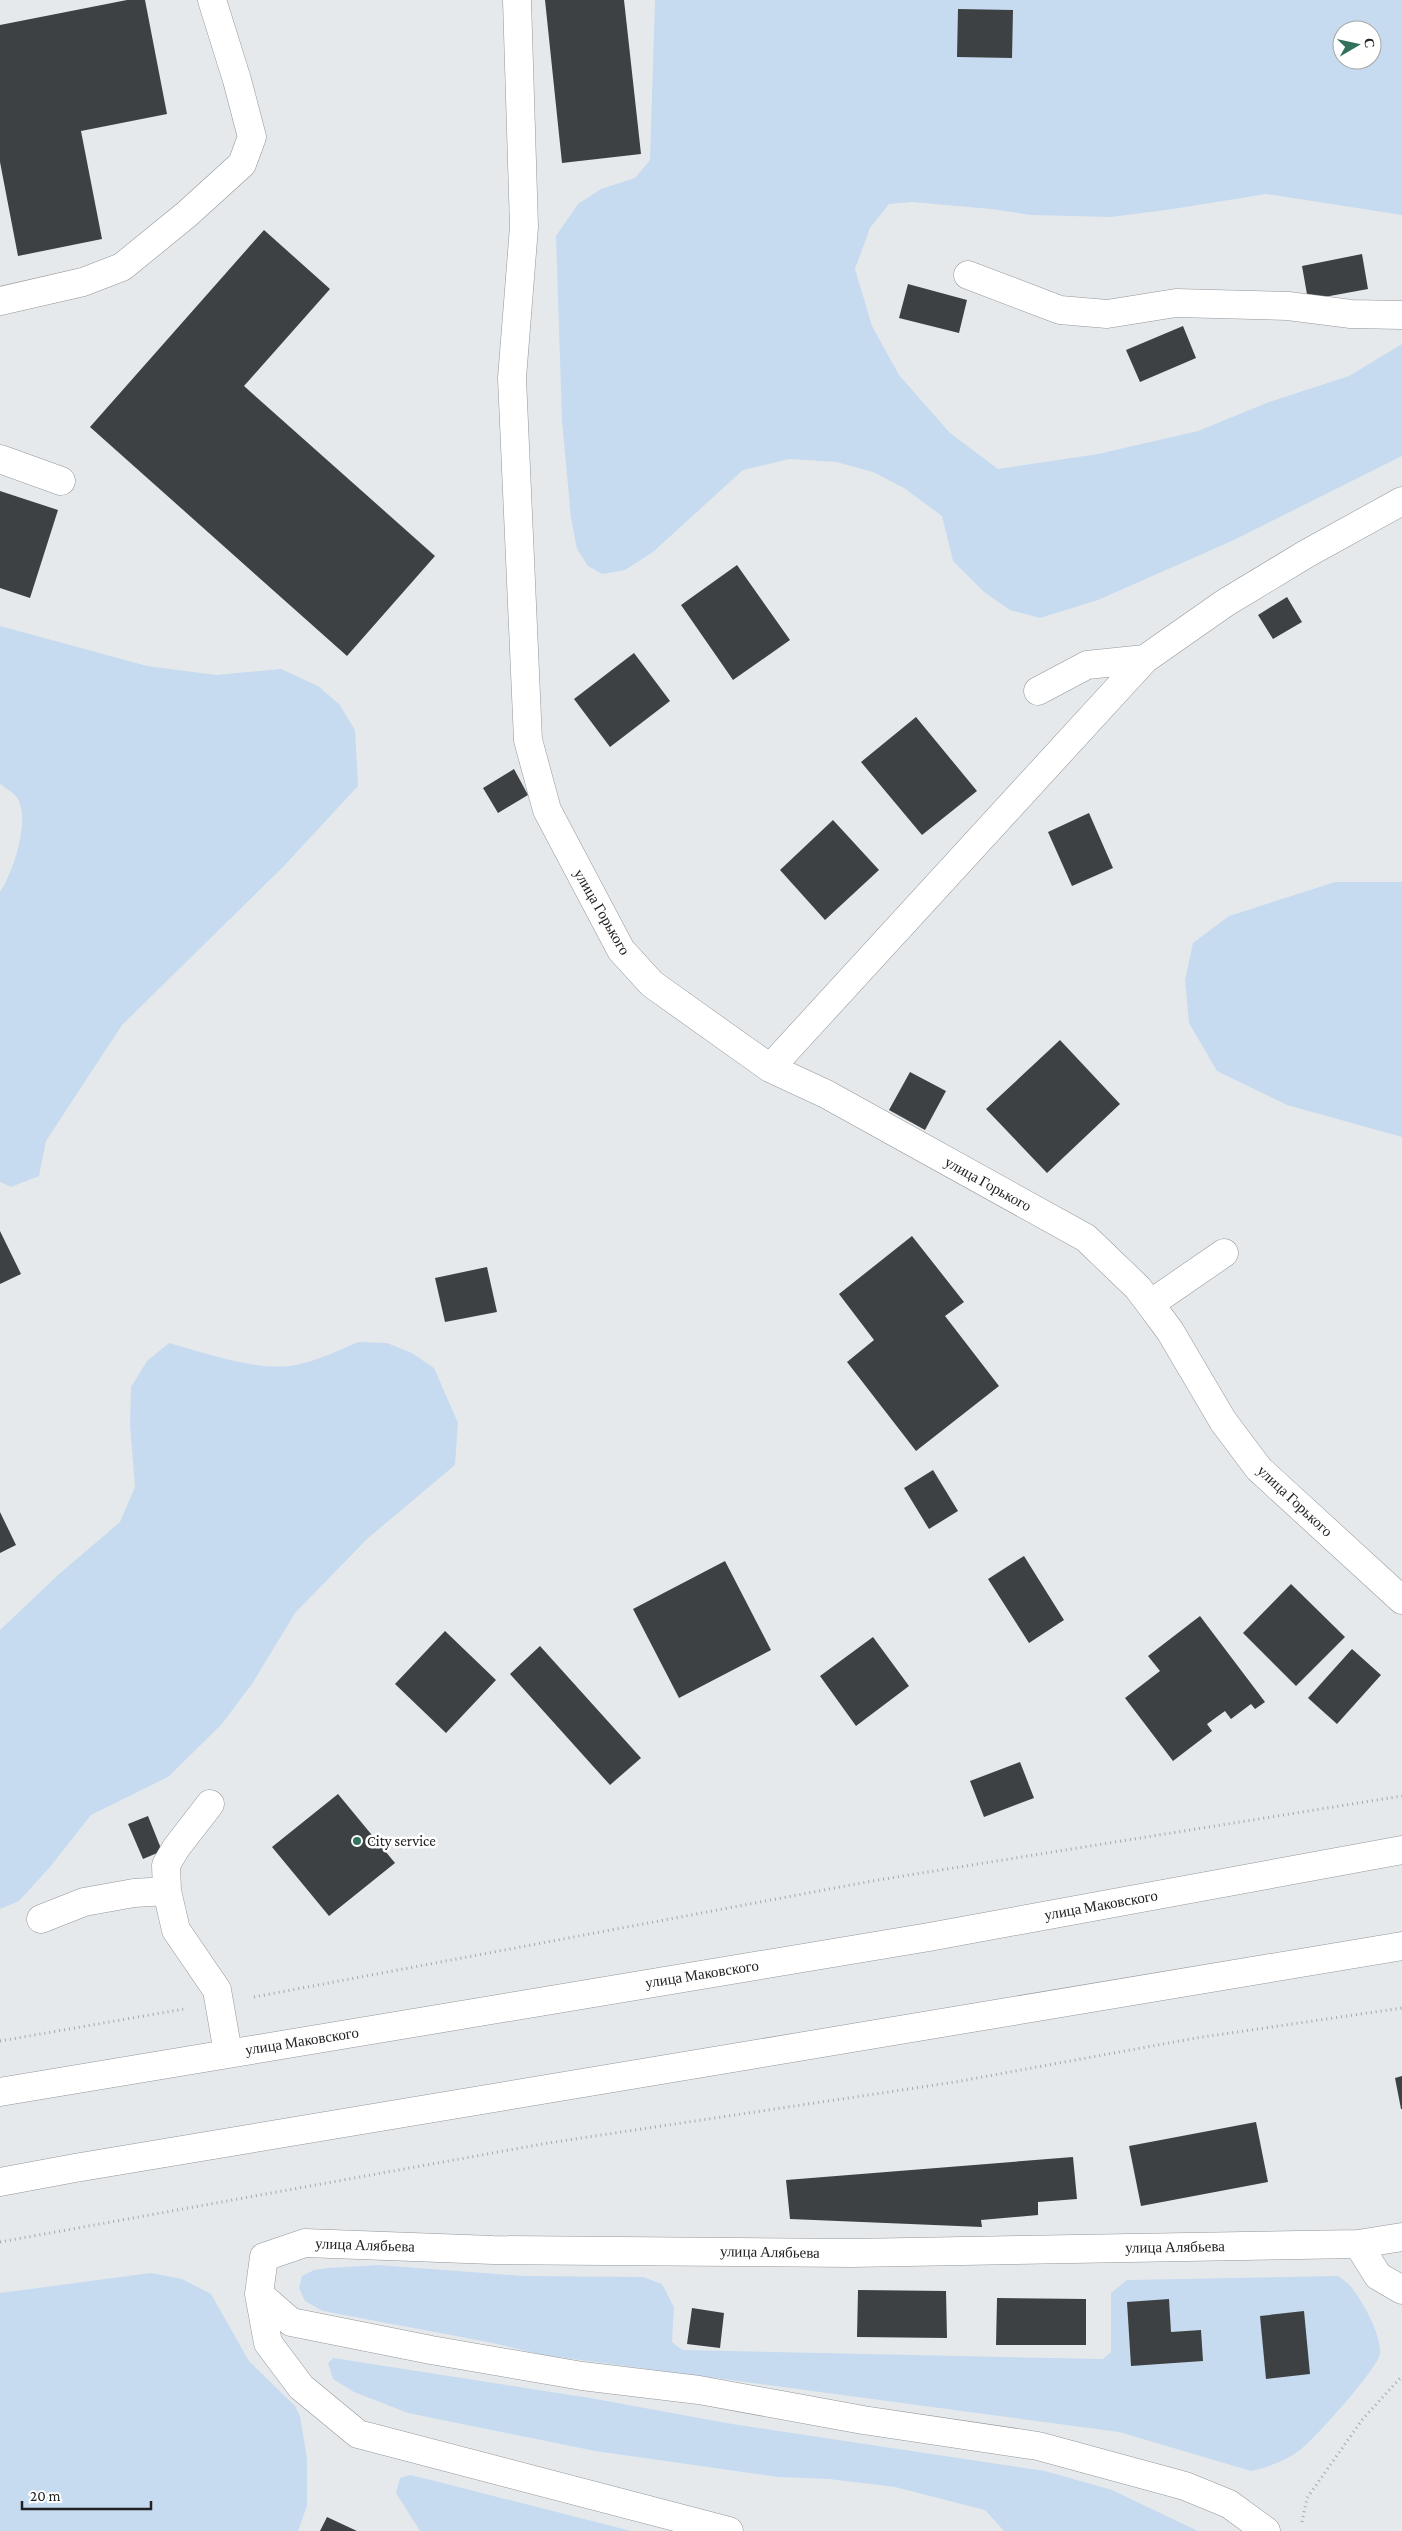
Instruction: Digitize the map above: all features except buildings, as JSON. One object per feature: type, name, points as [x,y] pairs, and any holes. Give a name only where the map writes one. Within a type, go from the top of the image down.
[{"type":"main road","points":[[0,301],[83,282],[122,267],[187,214],[242,164],[252,137],[237,80],[212,0]]},
{"type":"main road","name":"улица Горького","points":[[517,0],[524,227],[512,378],[523,663],[528,740],[547,810],[621,950],[652,984],[770,1068],[826,1094],[1086,1238],[1138,1288],[1150,1304],[1170,1331],[1222,1421],[1259,1469],[1402,1600]]},
{"type":"main road","points":[[968,275],[1060,310],[1107,314],[1185,303],[1288,306],[1350,314],[1402,315]]},
{"type":"main road","points":[[0,459],[61,481]]},
{"type":"main road","points":[[770,1068],[1145,659],[1225,603],[1306,554],[1402,501]]},
{"type":"main road","points":[[1038,691],[1088,665],[1145,659]]},
{"type":"main road","points":[[1150,1304],[1224,1253]]},
{"type":"main road","points":[[210,1804],[176,1848],[166,1865],[167,1891],[176,1930],[217,1990],[228,2053]]},
{"type":"main road","name":"улица Маковского","points":[[0,2092],[929,1936],[1402,1850]]},
{"type":"main road","points":[[41,1919],[84,1902],[134,1893],[167,1891]]},
{"type":"main road","points":[[0,2182],[1402,1946]]},
{"type":"main road","name":"улица Алябьева","points":[[259,2294],[264,2257],[305,2243],[493,2250],[852,2253],[1358,2244],[1402,2238]]},
{"type":"main road","points":[[1358,2244],[1378,2276],[1402,2290]]},
{"type":"main road","points":[[259,2294],[268,2343],[301,2387],[358,2434],[729,2531]]},
{"type":"main road","points":[[259,2294],[292,2322],[430,2350],[582,2376],[699,2390],[863,2420],[1038,2446],[1185,2486],[1229,2504],[1266,2531]]},
{"type":"path","points":[[0,2041],[219,2003],[872,1881],[1402,1796]]},
{"type":"path","points":[[0,2242],[548,2143],[956,2082],[1196,2038],[1402,2008]]},
{"type":"path","points":[[1301,2531],[1307,2498],[1362,2420],[1402,2376]]},
{"type":"shaded area","points":[[655,0],[1402,0],[1402,215],[1266,194],[1111,217],[1031,215],[991,209],[912,202],[889,204],[870,228],[855,269],[872,326],[899,375],[950,433],[998,469],[1098,454],[1198,431],[1269,402],[1349,376],[1402,344],[1402,456],[1234,540],[1098,600],[1040,618],[1010,610],[984,592],[953,561],[942,516],[904,488],[873,472],[836,462],[790,459],[743,470],[653,552],[625,570],[602,574],[588,566],[577,549],[571,518],[562,421],[556,236],[578,204],[601,189],[635,178],[650,160]]},
{"type":"shaded area","points":[[0,626],[147,666],[216,675],[281,669],[318,686],[339,704],[355,730],[358,786],[283,867],[122,1025],[46,1141],[39,1176],[11,1187],[0,1182],[0,892],[15,860],[22,820],[17,797],[0,784]]},
{"type":"shaded area","points":[[1335,882],[1402,882],[1402,1137],[1287,1105],[1217,1071],[1189,1023],[1185,980],[1193,943],[1229,916]]},
{"type":"shaded area","points":[[358,1342],[387,1343],[412,1353],[434,1368],[458,1423],[455,1465],[367,1539],[295,1613],[252,1684],[221,1725],[168,1777],[91,1815],[50,1867],[19,1901],[0,1909],[0,1630],[58,1575],[120,1522],[135,1487],[130,1425],[131,1387],[147,1361],[169,1343],[213,1356],[260,1366],[289,1366],[316,1359]]},
{"type":"shaded area","points":[[378,2265],[524,2276],[643,2277],[662,2284],[674,2307],[672,2342],[682,2350],[1103,2359],[1111,2352],[1111,2293],[1127,2280],[1338,2276],[1351,2286],[1366,2310],[1378,2338],[1380,2354],[1377,2362],[1358,2388],[1307,2444],[1295,2454],[1283,2460],[1251,2471],[1119,2432],[543,2355],[493,2343],[323,2311],[305,2301],[299,2288],[302,2276],[314,2270]]},
{"type":"shaded area","points":[[151,2273],[182,2279],[211,2294],[249,2361],[295,2406],[300,2416],[307,2458],[307,2506],[298,2531],[0,2531],[0,2293]]},
{"type":"shaded area","points":[[333,2358],[590,2398],[732,2424],[1045,2471],[1112,2490],[1198,2531],[1004,2531],[985,2510],[895,2487],[829,2479],[778,2477],[595,2451],[408,2413],[354,2392],[333,2379],[328,2363]]},
{"type":"shaded area","points":[[410,2475],[631,2531],[420,2531],[396,2493],[400,2478]]},
{"type":"place","name":"City service","points":[[357,1841]]}]
